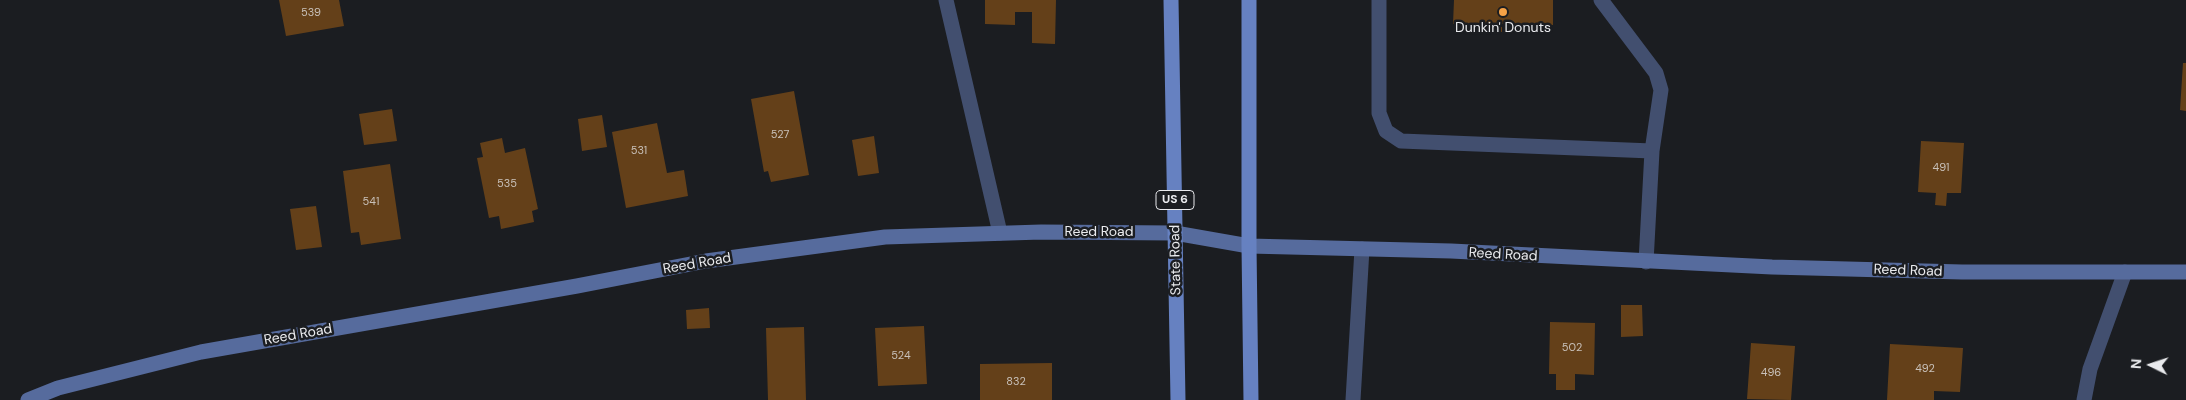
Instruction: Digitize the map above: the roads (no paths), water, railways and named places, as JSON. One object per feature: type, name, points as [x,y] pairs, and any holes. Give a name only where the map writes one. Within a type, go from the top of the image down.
[{"type":"main road","name":"State Road","points":[[1171,0],[1178,400]]},
{"type":"main road","points":[[1249,0],[1249,246],[1252,400]]},
{"type":"street","name":"Reed Road","points":[[28,400],[66,386],[200,352],[577,286],[706,261],[885,237],[1000,233],[1175,233],[1249,246],[1451,252],[1646,262],[1962,272],[2186,272]]},
{"type":"lane","points":[[946,0],[1000,233]]},
{"type":"lane","points":[[1379,0],[1379,113],[1386,131],[1401,141],[1652,151]]},
{"type":"lane","points":[[1601,0],[1656,73],[1661,90],[1652,151],[1646,262]]},
{"type":"lane","points":[[1353,398],[1362,249]]},
{"type":"lane","points":[[2084,400],[2090,369],[2125,272]]},
{"type":"place","name":"Dunkin' Donuts","points":[[1503,12]]}]
